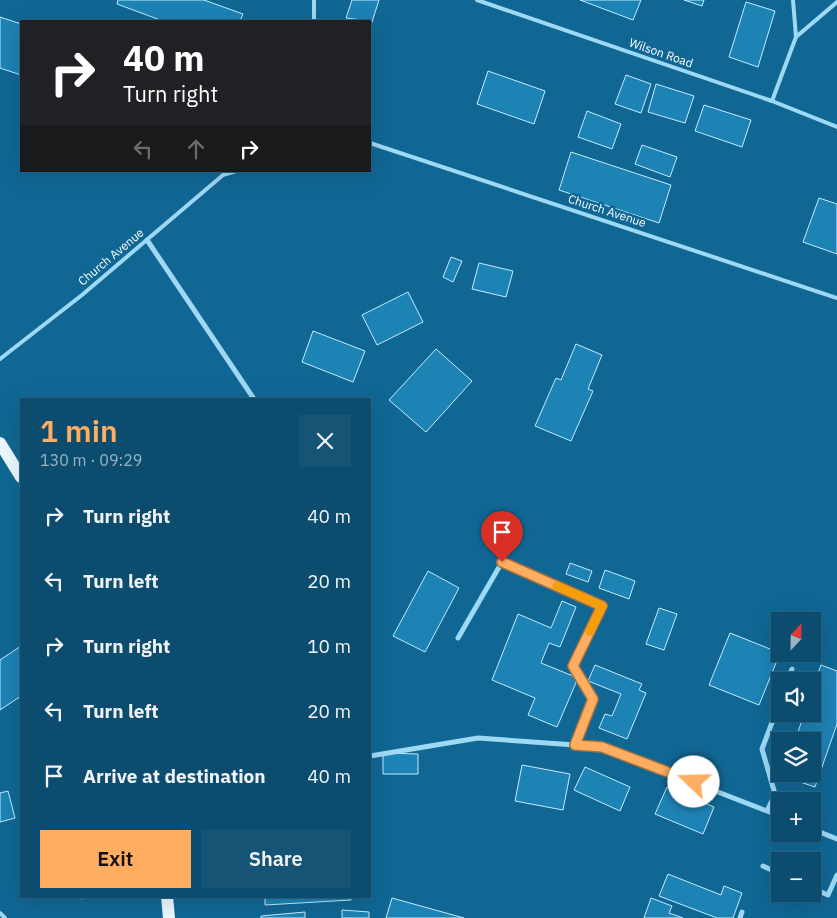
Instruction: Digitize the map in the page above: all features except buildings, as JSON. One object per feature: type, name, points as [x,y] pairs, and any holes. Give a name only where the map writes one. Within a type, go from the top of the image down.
[{"type":"main road","points":[[0,443],[20,475]]},
{"type":"main road","points":[[168,898],[169,918]]},
{"type":"street","points":[[147,240],[253,398]]},
{"type":"street","points":[[458,638],[502,562],[602,606],[573,666],[593,699],[575,745]]},
{"type":"street","points":[[767,811],[775,794],[762,749],[772,722]]},
{"type":"street","points":[[371,756],[478,738],[602,747],[771,813]]},
{"type":"street","points":[[821,833],[837,839]]},
{"type":"street","points":[[763,866],[771,870]]},
{"type":"street","points":[[821,892],[828,895],[837,876]]},
{"type":"street","points":[[740,918],[742,912]]},
{"type":"lane","points":[[314,0],[314,20]]},
{"type":"lane","name":"Wilson Road","points":[[477,0],[772,101],[837,127]]},
{"type":"lane","points":[[772,101],[796,37],[793,0]]},
{"type":"lane","points":[[796,37],[837,2]]},
{"type":"lane","name":"Church Avenue","points":[[371,143],[837,298]]},
{"type":"lane","name":"Church Avenue","points":[[0,359],[147,240],[223,175],[233,172]]},
{"type":"lane","points":[[0,913],[5,918]]},
{"type":"slow traffic","points":[[557,586],[602,606],[590,631]]},
{"type":"route","points":[[502,562],[602,606],[573,666],[593,699],[575,745],[602,747],[694,782]]}]
